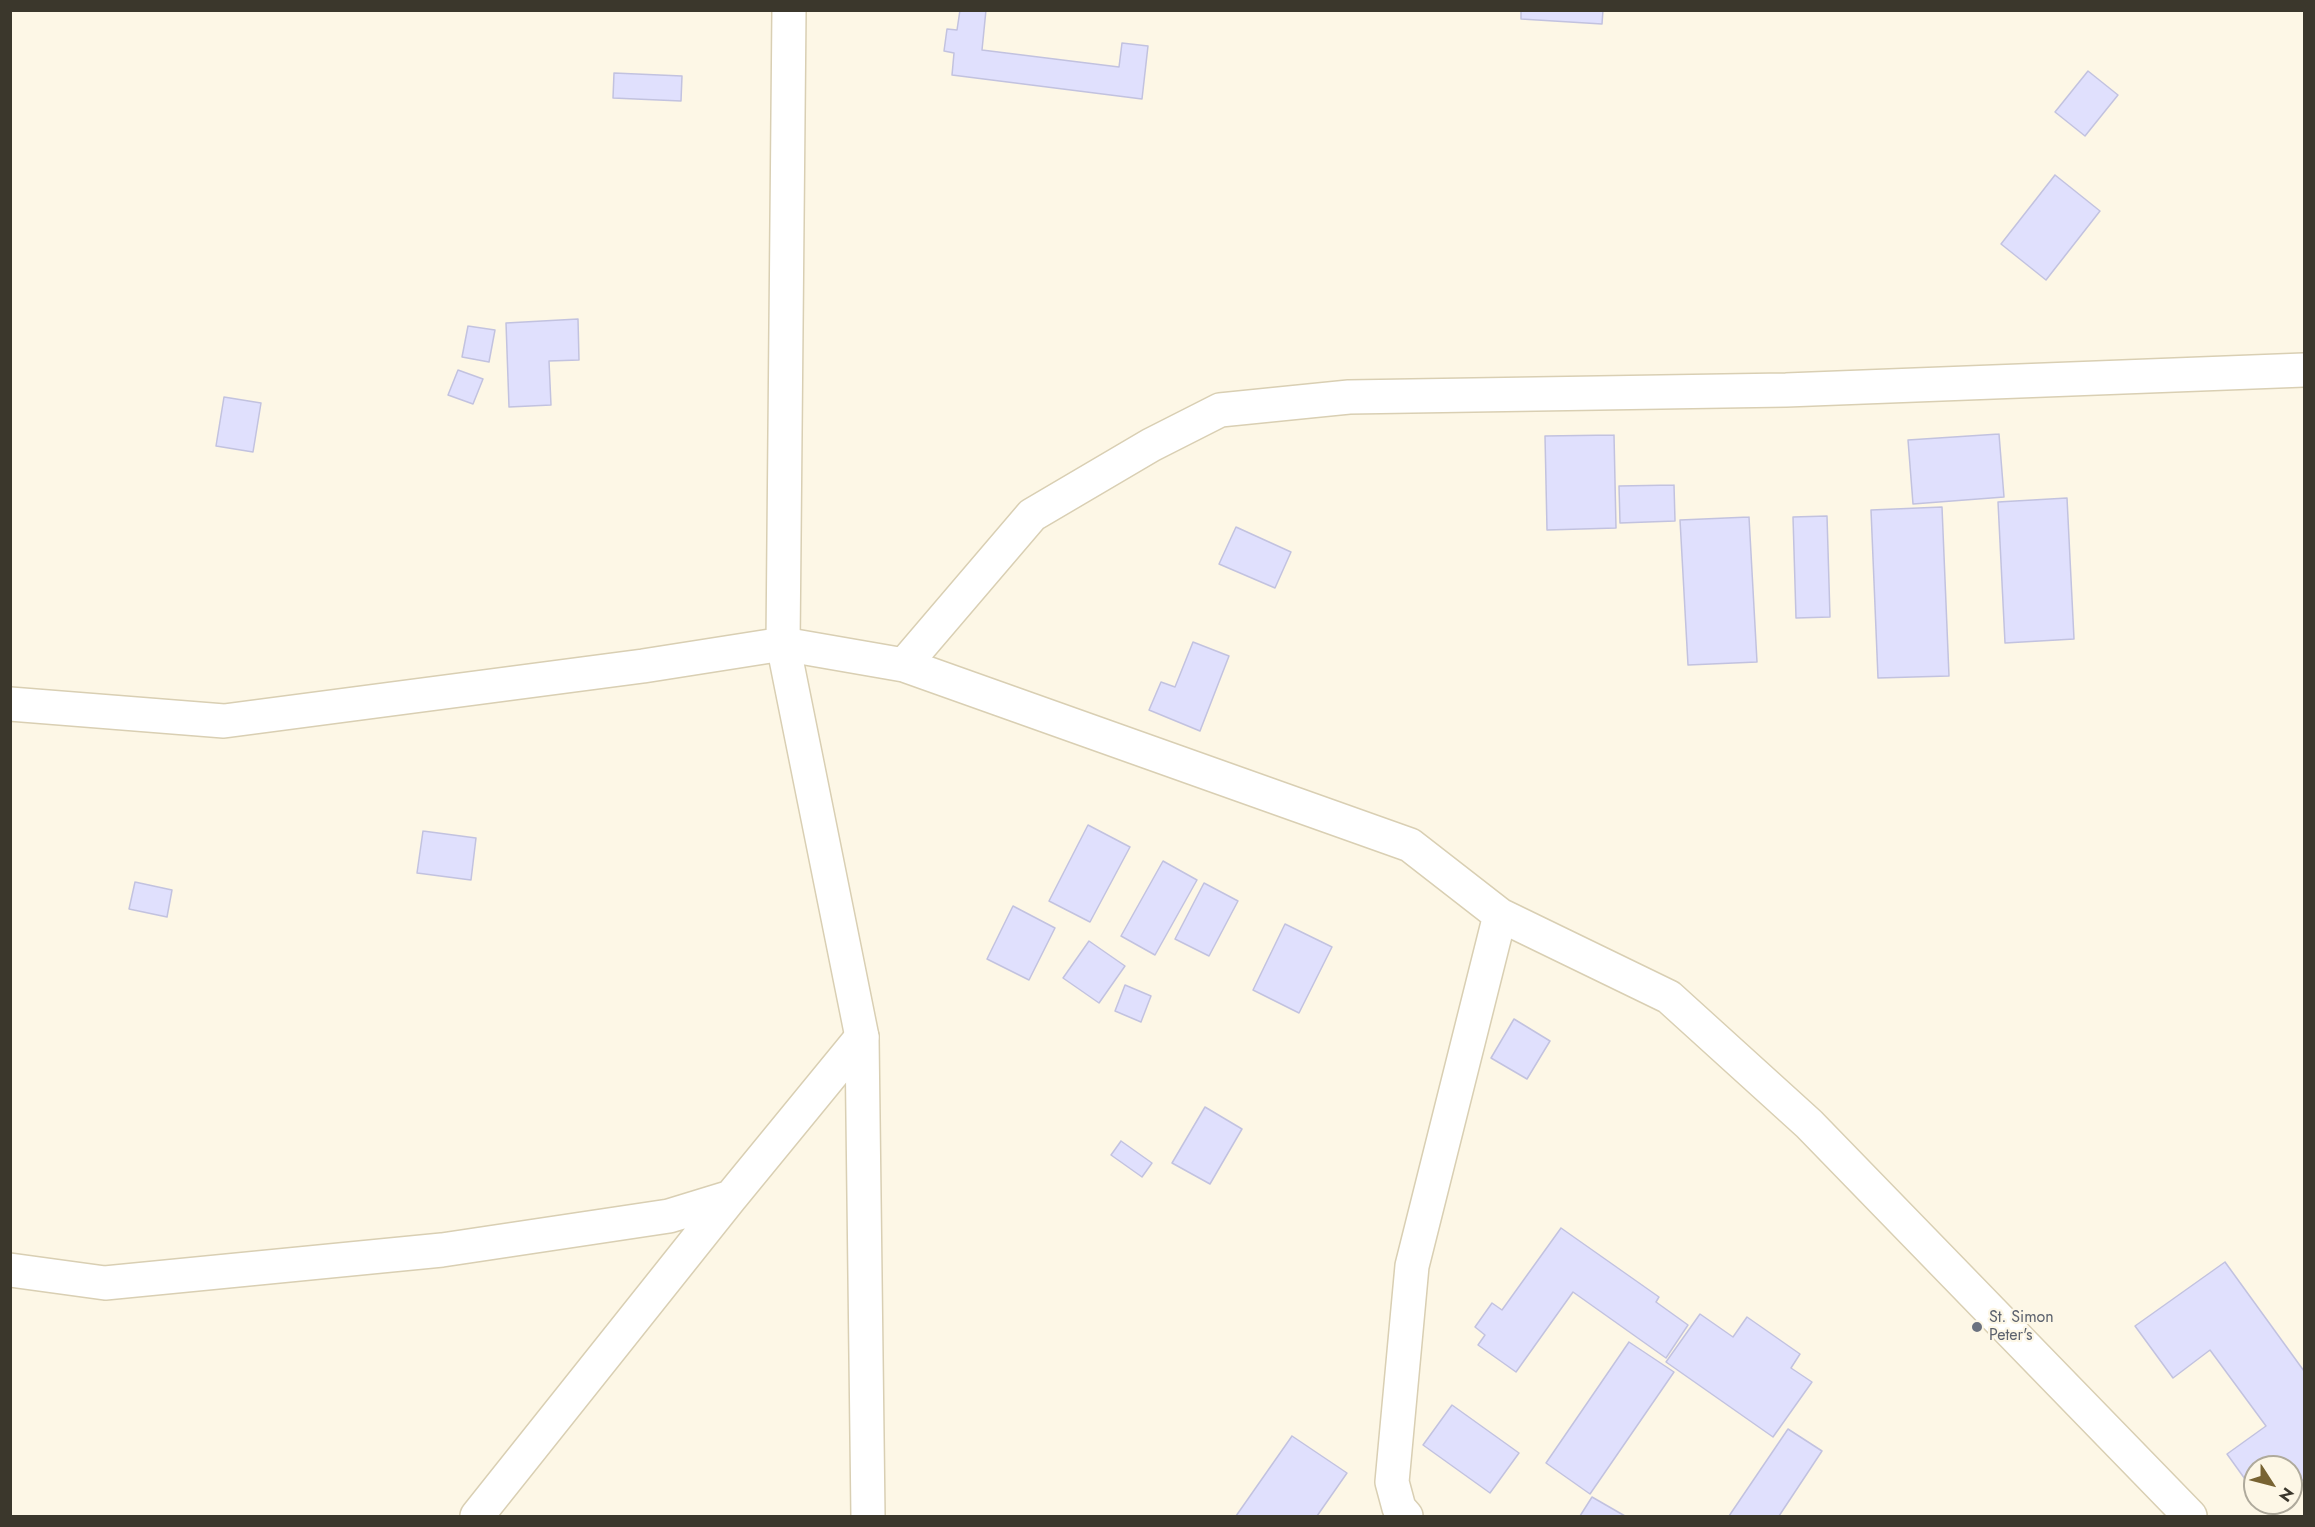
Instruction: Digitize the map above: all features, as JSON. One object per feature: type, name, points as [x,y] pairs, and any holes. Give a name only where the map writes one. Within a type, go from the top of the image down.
[{"type":"street","points":[[789,10],[783,644],[862,1037],[868,1516]]},
{"type":"street","points":[[904,665],[1032,515],[1151,445],[1220,410],[1349,397],[1786,390],[2304,370]]},
{"type":"street","points":[[10,704],[224,721],[644,666],[783,644],[904,665],[1410,845],[1500,915],[1669,997],[1809,1124],[2190,1516]]},
{"type":"street","points":[[1406,1516],[1399,1508],[1392,1482],[1412,1266],[1500,915]]},
{"type":"street","points":[[477,1516],[731,1197],[862,1037]]},
{"type":"street","points":[[10,1270],[105,1283],[442,1250],[669,1216],[731,1197]]},
{"type":"building","points":[[960,10],[986,10],[982,50],[1119,67],[1122,43],[1148,46],[1142,99],[952,75],[954,53],[944,51],[947,29],[957,30]]},
{"type":"building","points":[[1521,10],[1603,10],[1602,24],[1521,19]]},
{"type":"building","points":[[2088,71],[2118,95],[2085,136],[2055,112]]},
{"type":"building","points":[[614,73],[682,76],[681,101],[613,98]]},
{"type":"building","points":[[2055,175],[2100,211],[2046,280],[2001,244]]},
{"type":"building","points":[[578,319],[579,360],[549,361],[551,405],[509,407],[506,323]]},
{"type":"building","points":[[468,326],[495,330],[489,362],[462,357]]},
{"type":"building","points":[[458,370],[483,379],[473,404],[448,395]]},
{"type":"building","points":[[224,397],[261,403],[253,452],[216,446]]},
{"type":"building","points":[[1999,434],[2004,497],[1913,504],[1908,440]]},
{"type":"building","points":[[1614,435],[1616,528],[1547,530],[1545,436]]},
{"type":"building","points":[[1674,485],[1675,521],[1620,523],[1619,486]]},
{"type":"building","points":[[2067,498],[2074,639],[2005,643],[1998,502]]},
{"type":"building","points":[[1942,507],[1949,676],[1878,678],[1871,510]]},
{"type":"building","points":[[1827,516],[1830,617],[1796,618],[1793,517]]},
{"type":"building","points":[[1749,517],[1757,662],[1688,665],[1680,520]]},
{"type":"building","points":[[1236,527],[1291,552],[1275,588],[1219,564]]},
{"type":"building","points":[[1193,642],[1229,656],[1200,731],[1149,710],[1161,682],[1175,687]]},
{"type":"building","points":[[1088,825],[1130,847],[1090,922],[1049,901]]},
{"type":"building","points":[[423,831],[476,838],[471,880],[417,873]]},
{"type":"building","points":[[1163,861],[1197,880],[1155,955],[1121,936]]},
{"type":"building","points":[[135,882],[172,890],[167,917],[129,909]]},
{"type":"building","points":[[1204,883],[1238,901],[1209,956],[1175,939]]},
{"type":"building","points":[[1013,906],[1055,928],[1029,980],[987,959]]},
{"type":"building","points":[[1285,924],[1332,947],[1299,1013],[1253,990]]},
{"type":"building","points":[[1089,941],[1125,966],[1099,1003],[1063,978]]},
{"type":"building","points":[[1125,985],[1151,996],[1141,1022],[1115,1011]]},
{"type":"building","points":[[1514,1019],[1550,1041],[1527,1079],[1491,1058]]},
{"type":"building","points":[[1205,1107],[1242,1129],[1210,1184],[1172,1163]]},
{"type":"building","points":[[1121,1141],[1152,1163],[1142,1177],[1111,1155]]},
{"type":"building","points":[[1561,1228],[1659,1297],[1656,1302],[1688,1325],[1666,1358],[1573,1292],[1516,1372],[1478,1345],[1485,1335],[1475,1327],[1492,1303],[1502,1310]]},
{"type":"building","points":[[2225,1262],[2304,1371],[2304,1479],[2303,1455],[2243,1455],[2243,1476],[2227,1454],[2266,1426],[2210,1350],[2173,1378],[2135,1326]]},
{"type":"building","points":[[1700,1314],[1733,1337],[1747,1317],[1800,1354],[1791,1368],[1812,1382],[1773,1437],[1666,1362]]},
{"type":"building","points":[[1629,1342],[1674,1372],[1590,1494],[1546,1463]]},
{"type":"building","points":[[1452,1405],[1519,1453],[1490,1493],[1423,1445]]},
{"type":"building","points":[[1788,1429],[1822,1451],[1779,1516],[1729,1516]]},
{"type":"building","points":[[1292,1436],[1347,1473],[1317,1516],[1236,1516]]},
{"type":"building","points":[[1592,1497],[1625,1516],[1580,1516]]},
{"type":"place","name":"St. Simon Peter's","points":[[1977,1327]]}]
